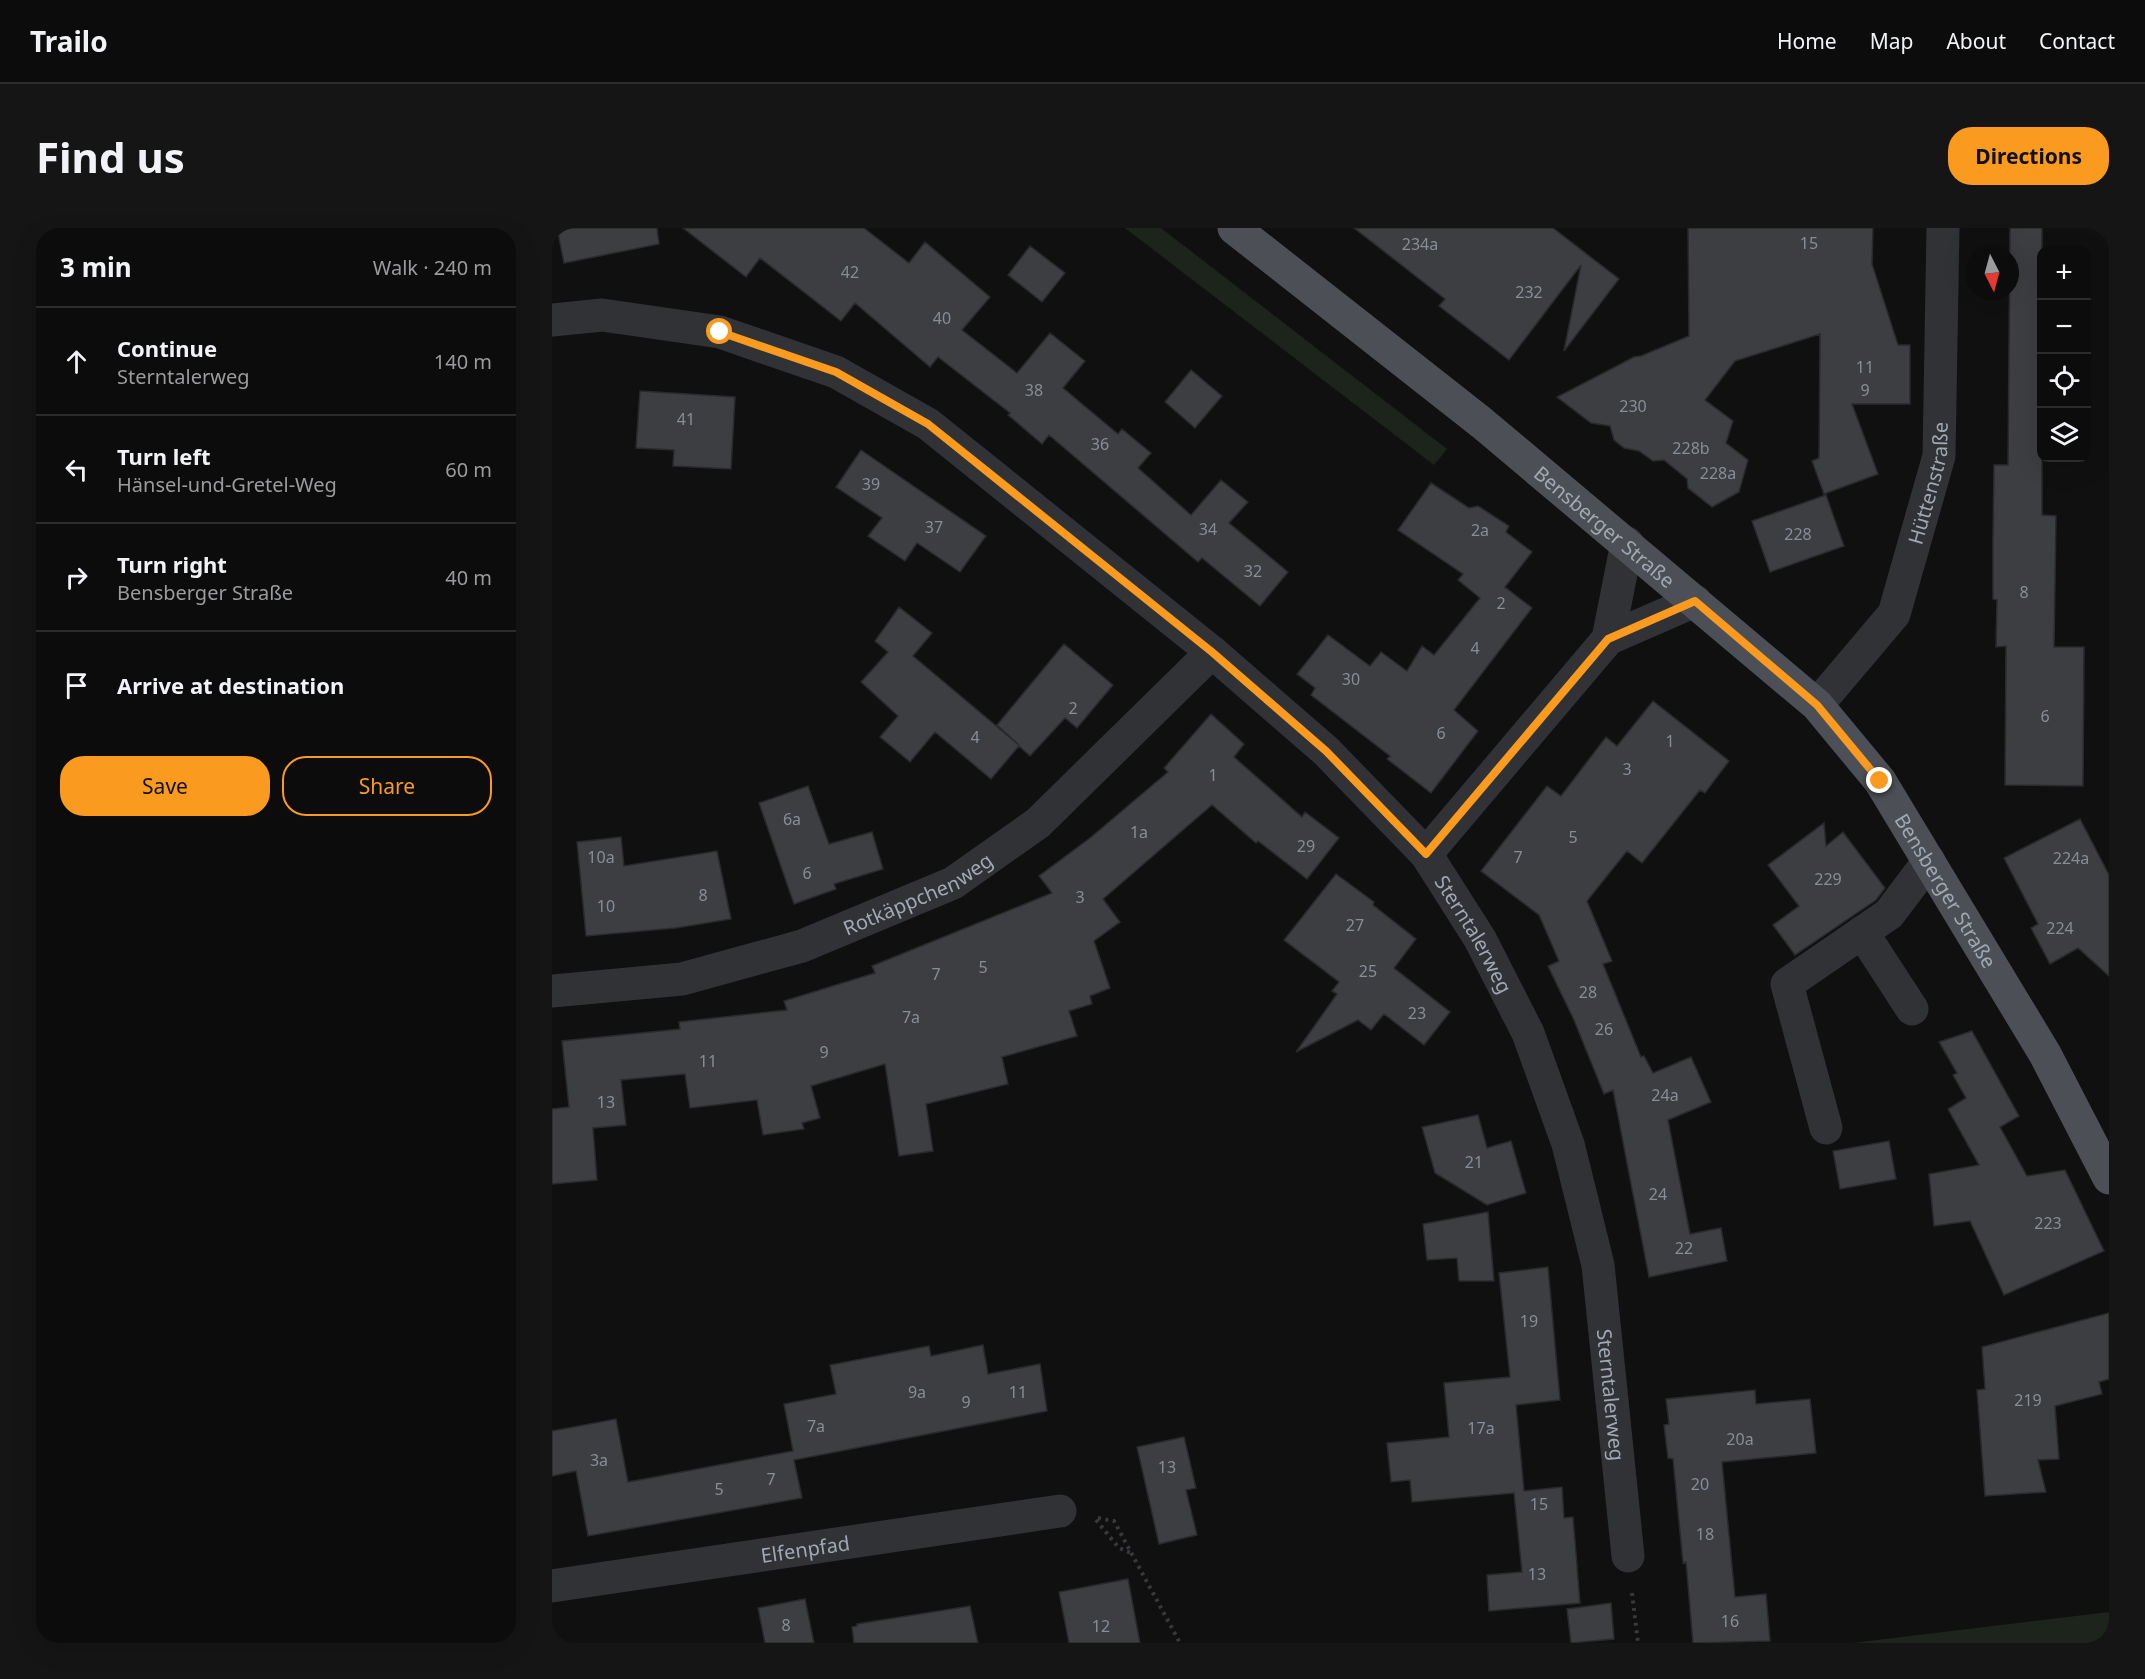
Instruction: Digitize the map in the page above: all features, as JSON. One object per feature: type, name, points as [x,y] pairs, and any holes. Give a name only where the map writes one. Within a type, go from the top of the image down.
[{"type":"main road","name":"Bensberger Straße","points":[[1233,228],[1482,423],[1817,705],[1880,781],[2045,1054],[2109,1178]]},
{"type":"street","name":"Hüttenstraße","points":[[1817,705],[1894,614],[1939,456],[1943,228]]},
{"type":"street","name":"Sterntalerweg","points":[[552,320],[602,315],[720,332],[836,372],[928,424],[1212,652],[1326,751],[1426,854],[1480,939],[1528,1033],[1568,1143],[1598,1265],[1628,1556]]},
{"type":"street","points":[[1608,639],[1627,543]]},
{"type":"street","points":[[1426,854],[1608,639],[1695,601]]},
{"type":"street","name":"Rotkäppchenweg","points":[[552,992],[682,979],[802,946],[953,884],[1038,823],[1212,652]]},
{"type":"street","points":[[1826,1128],[1787,984],[1889,914],[1929,861]]},
{"type":"street","points":[[1862,932],[1912,1009]]},
{"type":"street","name":"Elfenpfad","points":[[552,1586],[1060,1511]]},
{"type":"path","points":[[1094,1517],[1119,1548],[1132,1553]]},
{"type":"path","points":[[1114,1521],[1180,1643]]},
{"type":"path","points":[[1628,1556],[1638,1643]]},
{"type":"shaded area","points":[[1125,228],[1161,228],[1447,449],[1434,465]]},
{"type":"shaded area","points":[[2109,1612],[2109,1643],[1852,1643]]},
{"type":"building","points":[[557,228],[657,228],[659,244],[564,263]]},
{"type":"building","points":[[683,228],[864,228],[909,263],[925,242],[990,297],[962,330],[1017,373],[1050,333],[1085,361],[1063,388],[1118,434],[1122,429],[1151,453],[1138,468],[1191,515],[1221,480],[1248,502],[1229,523],[1288,572],[1260,606],[1202,558],[1198,562],[1049,435],[1042,444],[1008,415],[1010,413],[938,357],[930,367],[855,303],[841,321],[760,258],[746,277]]},
{"type":"building","points":[[1354,228],[1553,228],[1619,279],[1564,351],[1581,265],[1509,360],[1439,306],[1445,299]]},
{"type":"building","points":[[1688,228],[1873,228],[1872,264],[1898,345],[1910,345],[1910,404],[1852,404],[1878,474],[1824,494],[1812,461],[1819,458],[1820,334],[1735,361],[1705,400],[1733,421],[1726,443],[1748,460],[1739,492],[1712,507],[1688,488],[1687,479],[1664,460],[1653,461],[1639,451],[1624,448],[1614,440],[1610,426],[1591,423],[1557,397],[1634,357],[1689,336]]},
{"type":"building","points":[[2010,228],[2042,228],[2042,246],[2037,246],[2037,462],[2042,462],[2042,515],[2056,516],[2054,647],[2084,647],[2083,786],[2005,785],[2006,646],[1996,647],[1997,600],[1993,599],[1993,539],[1994,465],[2008,465],[2009,300],[2019,300],[2019,246],[2010,246]]},
{"type":"building","points":[[1030,246],[1065,273],[1042,302],[1008,275]]},
{"type":"building","points":[[1191,370],[1222,396],[1195,428],[1165,402]]},
{"type":"building","points":[[640,391],[735,397],[731,469],[673,466],[674,450],[636,448]]},
{"type":"building","points":[[861,450],[986,536],[960,572],[917,543],[905,561],[868,536],[882,518],[836,487]]},
{"type":"building","points":[[1431,483],[1469,508],[1478,506],[1509,526],[1506,532],[1532,552],[1505,587],[1532,608],[1454,710],[1478,731],[1431,793],[1387,759],[1390,756],[1311,695],[1315,688],[1297,674],[1328,635],[1370,666],[1381,652],[1407,671],[1422,646],[1434,655],[1480,598],[1458,580],[1463,574],[1398,530]]},
{"type":"building","points":[[1826,495],[1844,546],[1770,572],[1752,521]]},
{"type":"building","points":[[899,607],[932,633],[913,656],[1019,745],[997,725],[1064,644],[1113,685],[1077,728],[1065,718],[1030,756],[1019,746],[991,779],[935,732],[910,762],[880,737],[898,716],[861,682],[888,652],[875,641]]},
{"type":"building","points":[[1653,701],[1729,761],[1705,793],[1700,790],[1642,863],[1627,851],[1587,901],[1612,961],[1603,964],[1641,1057],[1644,1056],[1653,1073],[1691,1057],[1711,1102],[1668,1120],[1690,1234],[1721,1228],[1727,1261],[1649,1277],[1613,1090],[1604,1094],[1574,1020],[1548,966],[1559,961],[1539,915],[1481,871],[1547,786],[1561,796],[1606,737],[1617,746]]},
{"type":"building","points":[[1211,714],[1244,744],[1234,757],[1302,817],[1305,812],[1339,838],[1307,879],[1258,841],[1256,843],[1212,805],[1103,899],[1120,922],[1094,941],[1110,988],[1090,996],[1092,1004],[1069,1011],[1077,1036],[1002,1057],[1008,1084],[926,1104],[933,1151],[899,1156],[885,1064],[811,1086],[820,1118],[802,1123],[804,1129],[763,1135],[757,1100],[690,1108],[685,1074],[621,1080],[626,1125],[593,1128],[597,1180],[552,1184],[552,1109],[569,1107],[562,1041],[680,1029],[679,1022],[787,1010],[784,1001],[875,973],[872,966],[1052,893],[1039,876],[1090,838],[1168,772],[1164,768]]},
{"type":"building","points":[[808,786],[829,844],[872,832],[883,869],[834,884],[836,889],[794,904],[759,803]]},
{"type":"building","points":[[2080,819],[2109,875],[2109,976],[2078,948],[2050,964],[2031,928],[2038,924],[2004,858]]},
{"type":"building","points":[[1824,823],[1826,846],[1843,832],[1885,888],[1876,900],[1795,955],[1773,925],[1799,906],[1768,865]]},
{"type":"building","points":[[621,837],[624,866],[717,851],[731,919],[676,928],[586,936],[577,842]]},
{"type":"building","points":[[1336,874],[1374,902],[1373,905],[1416,939],[1394,968],[1450,1012],[1424,1045],[1384,1014],[1371,1030],[1358,1020],[1296,1052],[1337,994],[1332,991],[1339,982],[1284,940]]},
{"type":"building","points":[[1972,1031],[2019,1116],[2000,1127],[2027,1176],[2065,1170],[2104,1251],[2004,1295],[1970,1221],[1934,1226],[1929,1174],[1979,1165],[1948,1109],[1966,1098],[1953,1075],[1957,1073],[1939,1042]]},
{"type":"building","points":[[1478,1115],[1487,1148],[1511,1141],[1526,1193],[1487,1205],[1435,1173],[1422,1127]]},
{"type":"building","points":[[1889,1141],[1896,1179],[1840,1189],[1833,1151]]},
{"type":"building","points":[[1488,1212],[1494,1281],[1459,1281],[1457,1258],[1427,1260],[1423,1224]]},
{"type":"building","points":[[1548,1267],[1560,1400],[1516,1405],[1524,1491],[1562,1487],[1564,1518],[1573,1517],[1580,1603],[1489,1611],[1487,1575],[1522,1572],[1514,1493],[1412,1502],[1410,1480],[1391,1482],[1387,1443],[1449,1437],[1444,1383],[1510,1377],[1499,1273]]},
{"type":"building","points":[[2109,1313],[2109,1379],[2099,1382],[2102,1394],[2055,1406],[2059,1459],[2038,1460],[2046,1492],[1985,1496],[1977,1390],[1985,1389],[1982,1347]]},
{"type":"building","points":[[983,1345],[988,1374],[1040,1364],[1047,1411],[794,1460],[802,1498],[588,1536],[576,1471],[552,1476],[552,1431],[616,1419],[628,1482],[793,1451],[784,1404],[836,1394],[830,1365],[929,1346],[931,1356]]},
{"type":"building","points":[[1755,1390],[1756,1404],[1810,1399],[1816,1453],[1722,1462],[1735,1597],[1766,1594],[1770,1641],[1693,1643],[1673,1459],[1668,1458],[1664,1425],[1669,1424],[1666,1399]]},
{"type":"building","points":[[1184,1437],[1196,1488],[1186,1490],[1197,1535],[1159,1544],[1137,1447]]},
{"type":"building","points":[[1128,1579],[1140,1643],[1069,1643],[1059,1592]]},
{"type":"building","points":[[805,1599],[814,1643],[765,1643],[758,1608]]},
{"type":"building","points":[[1611,1603],[1614,1639],[1571,1643],[1567,1609]]},
{"type":"building","points":[[970,1606],[978,1643],[854,1643],[852,1627],[857,1624]]},
{"type":"route","points":[[720,332],[836,372],[928,424],[1212,652],[1326,751],[1426,854],[1608,639],[1695,601],[1817,705],[1880,781]]}]
